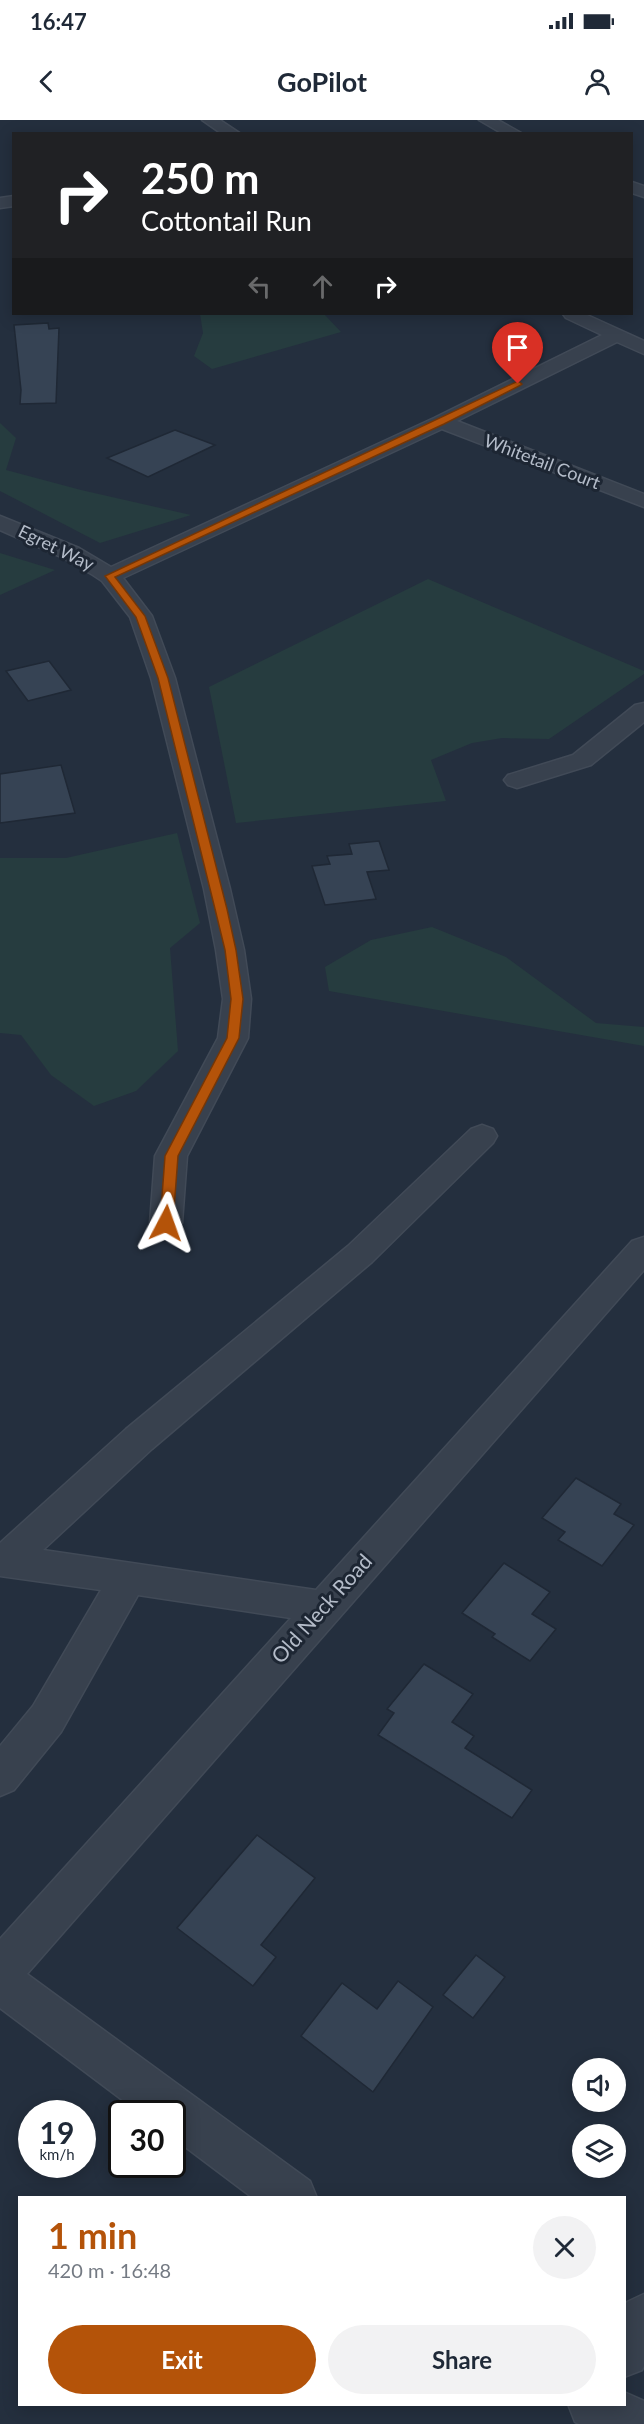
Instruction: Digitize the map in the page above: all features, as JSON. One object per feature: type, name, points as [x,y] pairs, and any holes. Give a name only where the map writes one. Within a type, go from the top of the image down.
[{"type":"street","points":[[209,120],[230,132]]},
{"type":"street","points":[[486,120],[512,132]]},
{"type":"street","points":[[574,315],[644,348]]},
{"type":"street","points":[[110,576],[441,422],[615,336]]},
{"type":"street","name":"Whitetail Court","points":[[441,422],[644,501]]},
{"type":"street","name":"Egret Way","points":[[0,522],[71,553],[110,576],[141,616],[163,678],[224,919],[237,999],[233,1038],[171,1156],[166,1223]]},
{"type":"street","points":[[517,780],[582,760],[644,710]]},
{"type":"street","points":[[3,1560],[139,1439],[360,1254],[482,1136]]},
{"type":"street","name":"Old Neck Road","points":[[0,1971],[644,1249]]},
{"type":"street","points":[[3,1560],[323,1608]]},
{"type":"street","points":[[0,1776],[47,1719],[128,1578]]},
{"type":"street","points":[[0,1981],[290,2196]]},
{"type":"street","points":[[626,2349],[644,2319]]},
{"type":"street","points":[[597,2406],[636,2424]]},
{"type":"green space","points":[[200,315],[325,315],[341,332],[212,369],[194,356],[203,333]]},
{"type":"green space","points":[[0,423],[16,438],[6,470],[191,515],[100,543],[0,491]]},
{"type":"green space","points":[[0,553],[55,570],[0,595]]},
{"type":"green space","points":[[428,579],[644,671],[644,674],[549,739],[502,738],[472,743],[431,760],[446,801],[236,823],[209,687]]},
{"type":"green space","points":[[177,833],[200,923],[170,948],[178,1051],[136,1091],[94,1106],[51,1075],[21,1035],[0,1033],[0,858],[66,858]]},
{"type":"green space","points":[[432,927],[506,957],[596,1023],[644,1027],[644,1046],[329,991],[325,967],[371,940]]},
{"type":"building","points":[[48,323],[49,329],[59,328],[56,403],[20,404],[21,390],[14,325]]},
{"type":"building","points":[[175,430],[215,445],[148,477],[107,458]]},
{"type":"building","points":[[49,661],[71,690],[28,701],[6,671]]},
{"type":"building","points":[[61,765],[75,813],[0,823],[0,774]]},
{"type":"building","points":[[379,841],[389,870],[367,872],[376,899],[325,905],[312,866],[330,864],[327,856],[352,854],[349,844]]},
{"type":"building","points":[[576,1478],[621,1504],[614,1514],[634,1525],[602,1566],[558,1540],[565,1532],[542,1518]]},
{"type":"building","points":[[504,1563],[550,1592],[532,1614],[556,1629],[530,1661],[492,1637],[495,1634],[462,1613]]},
{"type":"building","points":[[424,1664],[473,1694],[452,1722],[474,1736],[465,1748],[532,1790],[512,1818],[378,1735],[394,1713],[387,1709]]},
{"type":"building","points":[[257,1835],[315,1878],[261,1945],[276,1957],[253,1986],[177,1928]]},
{"type":"building","points":[[476,1955],[505,1977],[473,2018],[443,1995]]},
{"type":"building","points":[[398,1981],[433,2007],[373,2092],[301,2036],[342,1983],[377,2009]]},
{"type":"route","points":[[166,1223],[171,1156],[233,1038],[237,999],[221,909],[163,678],[141,616],[110,576],[518,384]]}]
